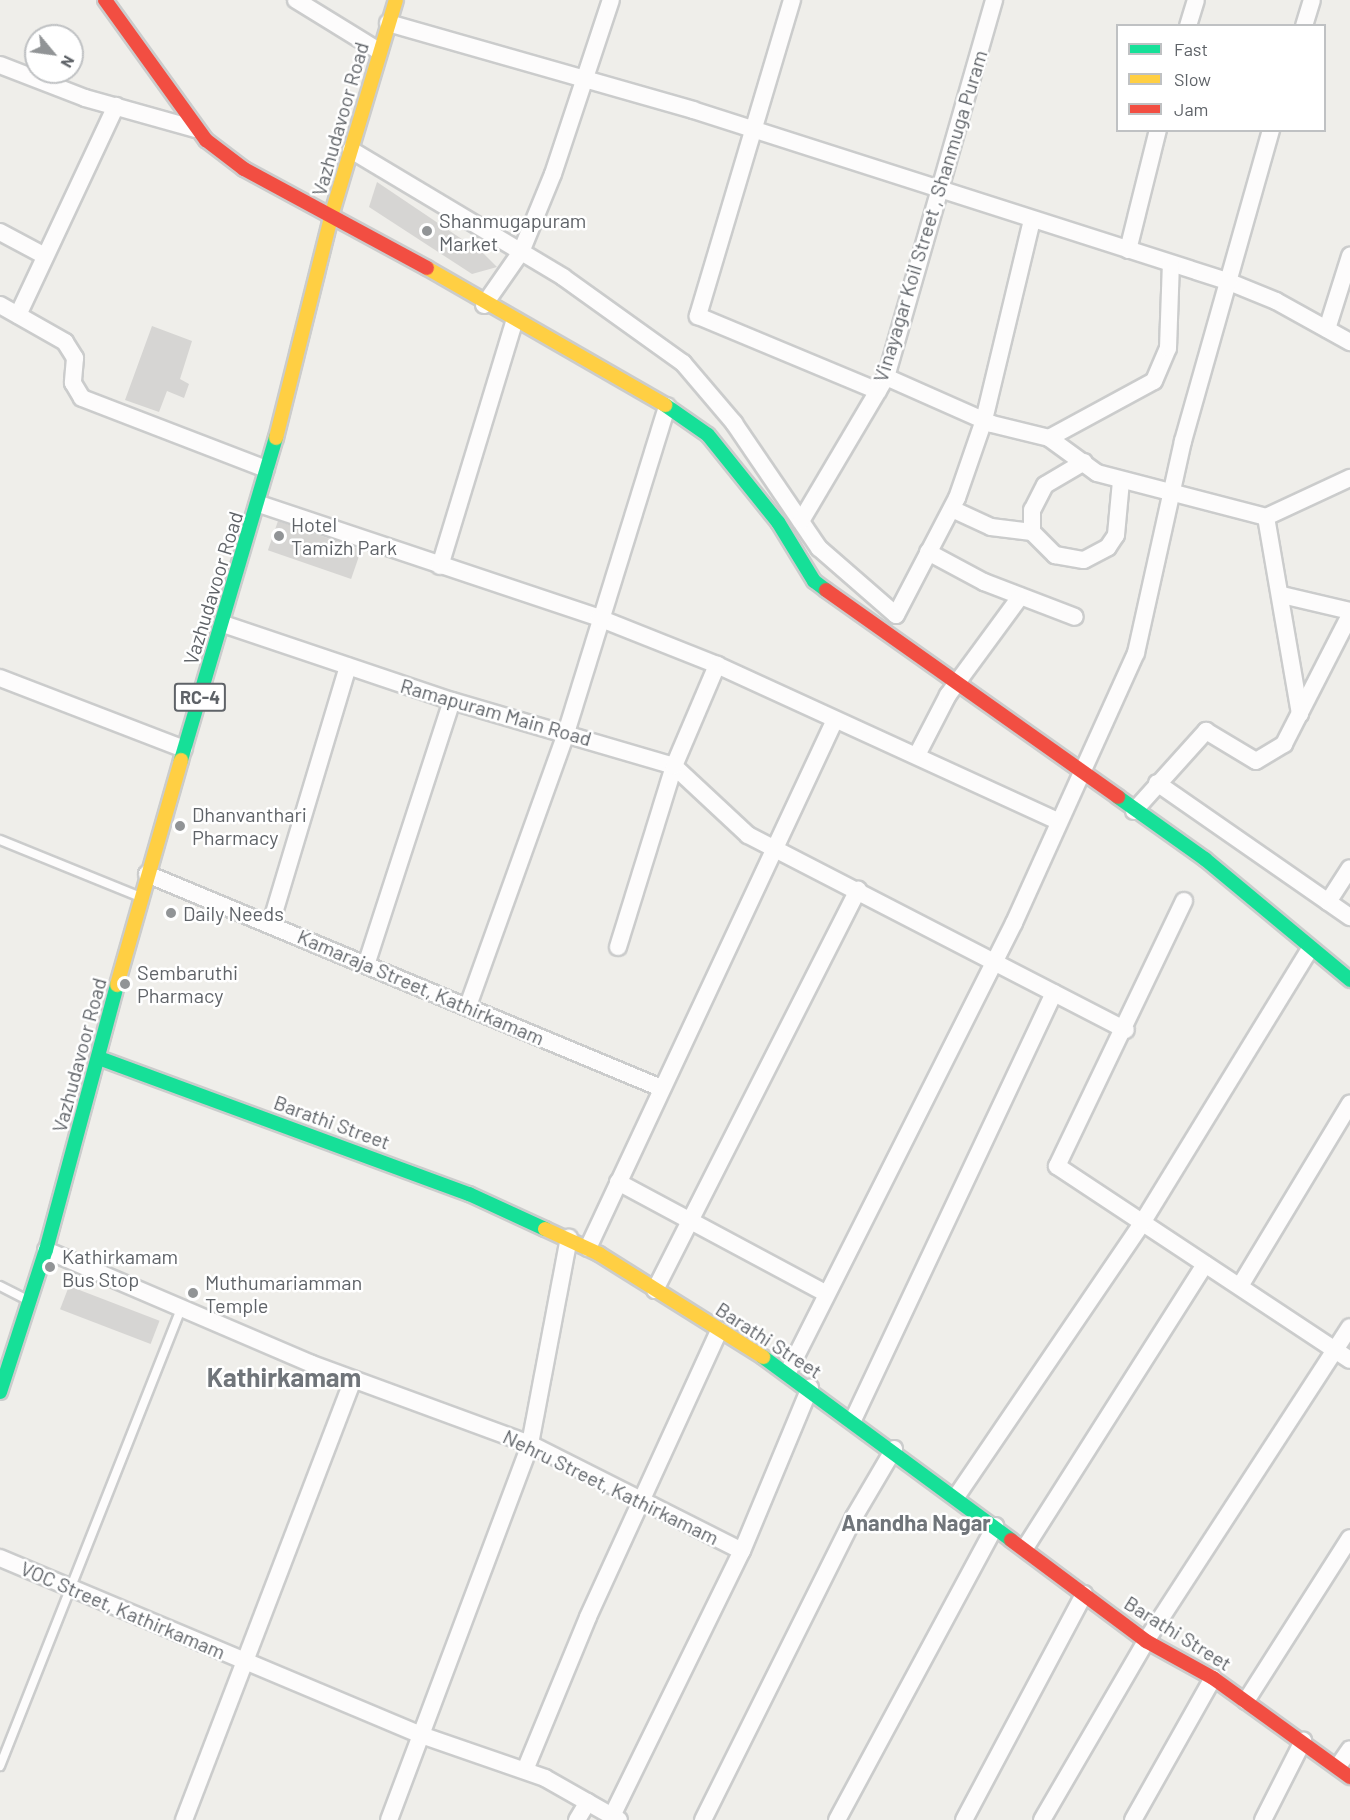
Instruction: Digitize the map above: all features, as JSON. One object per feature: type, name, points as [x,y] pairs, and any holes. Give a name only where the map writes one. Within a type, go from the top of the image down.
[{"type":"street","points":[[105,0],[196,129],[244,169],[332,213],[514,323],[667,406],[708,435],[778,522],[814,581],[956,682],[1078,774],[1205,859],[1310,949],[1350,980]]},
{"type":"street","points":[[296,0],[379,51]]},
{"type":"street","name":"Vazhudavoor Road","points":[[0,1392],[46,1250],[147,874],[259,504],[332,213],[396,0]]},
{"type":"street","points":[[484,305],[521,252],[586,80],[611,0]]},
{"type":"street","points":[[792,0],[698,316],[984,420],[1049,438],[1084,462],[1121,482],[1266,517],[1350,478]]},
{"type":"street","name":"Vinayagar Koil Street , Shanmuga Puram","points":[[801,521],[882,384],[943,188],[994,0]]},
{"type":"street","points":[[1189,24],[1196,0]]},
{"type":"street","points":[[1305,24],[1312,0]]},
{"type":"street","points":[[388,23],[755,130],[943,188],[1032,220],[1227,281],[1350,342]]},
{"type":"street","points":[[0,65],[116,106],[196,129]]},
{"type":"street","points":[[18,315],[116,106]]},
{"type":"street","points":[[1128,249],[1157,132]]},
{"type":"street","points":[[788,1372],[825,1293],[994,961],[1078,774],[1136,653],[1170,493],[1227,281],[1270,132]]},
{"type":"street","points":[[351,150],[521,252],[683,363],[734,423],[819,548],[896,615],[952,509],[984,420],[1032,220]]},
{"type":"street","points":[[0,232],[45,256]]},
{"type":"street","points":[[1327,329],[1350,256]]},
{"type":"street","points":[[1049,438],[1154,381],[1168,348],[1171,264]]},
{"type":"street","points":[[0,305],[73,352],[73,383],[82,398],[266,469]]},
{"type":"street","points":[[440,567],[514,323]]},
{"type":"street","points":[[469,1003],[566,733],[599,618],[667,406]]},
{"type":"street","points":[[1084,462],[1045,485],[1032,510],[1032,532],[1043,546],[1067,559],[1098,556],[1116,535],[1121,482]]},
{"type":"street","points":[[259,504],[440,567],[599,618],[717,665],[834,722],[917,755],[1057,821]]},
{"type":"street","points":[[952,509],[991,526],[1032,532]]},
{"type":"street","points":[[1266,517],[1282,595],[1300,714]]},
{"type":"street","points":[[928,552],[1020,597],[1075,617]]},
{"type":"street","points":[[1282,595],[1350,611]]},
{"type":"street","points":[[917,755],[956,682],[1020,597]]},
{"type":"street","points":[[1134,811],[1206,731],[1256,760],[1284,744],[1350,615]]},
{"type":"street","name":"Ramapuram Main Road","points":[[223,624],[452,701],[674,766],[747,835],[858,890],[1126,1030]]},
{"type":"street","points":[[618,947],[674,766],[717,665]]},
{"type":"street","points":[[271,923],[348,666]]},
{"type":"street","points":[[0,678],[184,749]]},
{"type":"street","points":[[367,962],[452,701]]},
{"type":"street","points":[[588,1248],[772,847],[834,722]]},
{"type":"street","points":[[1157,783],[1350,917]]},
{"type":"street","points":[[1328,902],[1350,868]]},
{"type":"street","name":"Kamaraja Street, Kathirkamam","points":[[147,874],[469,1003],[661,1088]]},
{"type":"street","points":[[655,1290],[858,890]]},
{"type":"street","points":[[1184,901],[1126,1030],[1057,1166],[1350,1360]]},
{"type":"street","points":[[956,1497],[1142,1223],[1310,949]]},
{"type":"street","points":[[853,1420],[1054,993]]},
{"type":"street","name":"Barathi Street","points":[[99,1058],[469,1194],[588,1248],[788,1372],[894,1449],[1146,1641],[1213,1678],[1345,1771]]},
{"type":"street","points":[[1240,1286],[1350,1104]]},
{"type":"street","points":[[618,1182],[825,1293]]},
{"type":"street","points":[[388,1820],[424,1736],[530,1444],[569,1238]]},
{"type":"street","name":"Nehru Street, Kathirkamam","points":[[46,1250],[353,1379],[530,1444],[742,1551]]},
{"type":"street","points":[[1025,1548],[1205,1264]]},
{"type":"street","points":[[1042,1820],[1146,1641],[1350,1327]]},
{"type":"street","points":[[525,1770],[639,1501],[719,1331]]},
{"type":"street","points":[[184,1820],[353,1379]]},
{"type":"street","points":[[616,1818],[742,1551],[810,1388]]},
{"type":"street","points":[[703,1820],[854,1517],[894,1449]]},
{"type":"street","points":[[837,1820],[994,1526]]},
{"type":"street","points":[[1246,1701],[1350,1538]]},
{"type":"street","name":"VOC Street, Kathirkamam","points":[[0,1558],[424,1736],[525,1770],[616,1818]]},
{"type":"street","points":[[968,1819],[1084,1594]]},
{"type":"street","points":[[1133,1820],[1213,1678]]},
{"type":"street","points":[[1263,1820],[1303,1741]]},
{"type":"street","points":[[1345,1771],[1350,1749]]},
{"type":"street","points":[[577,1820],[588,1802]]},
{"type":"lane","points":[[0,840],[141,897]]},
{"type":"lane","points":[[0,1286],[29,1301]]},
{"type":"lane","points":[[0,1766],[69,1587],[182,1307]]},
{"type":"building","name":"Shanmugapuram Market","points":[[377,182],[484,254],[497,267],[472,274],[369,207]]},
{"type":"building","points":[[152,326],[192,341],[180,379],[189,384],[184,398],[167,391],[159,412],[125,400]]},
{"type":"building","points":[[278,521],[361,550],[351,579],[268,550]]},
{"type":"building","points":[[69,1286],[160,1321],[151,1344],[60,1309]]},
{"type":"traffic: fast","points":[[665,405],[708,435],[778,522],[814,581],[826,590]]},
{"type":"traffic: fast","points":[[181,760],[276,438]]},
{"type":"traffic: fast","points":[[1118,797],[1205,859],[1350,980]]},
{"type":"traffic: fast","points":[[0,1392],[46,1250],[117,985]]},
{"type":"traffic: fast","points":[[99,1058],[469,1194],[545,1229]]},
{"type":"traffic: fast","points":[[763,1357],[1011,1540]]},
{"type":"traffic: slow","points":[[276,438],[332,213],[396,0]]},
{"type":"traffic: slow","points":[[427,268],[665,405]]},
{"type":"traffic: slow","points":[[117,985],[181,760]]},
{"type":"traffic: slow","points":[[545,1229],[599,1254],[763,1357]]},
{"type":"traffic: jam","points":[[105,0],[206,140],[244,169],[427,268]]},
{"type":"traffic: jam","points":[[826,590],[1118,797]]},
{"type":"traffic: jam","points":[[1011,1540],[1146,1641],[1213,1678],[1350,1777]]},
{"type":"place","name":"Shanmugapuram Market","points":[[427,231]]},
{"type":"place","name":"Hotel Tamizh Park","points":[[279,536]]},
{"type":"place","name":"Dhanvanthari Pharmacy","points":[[180,826]]},
{"type":"place","name":"Daily Needs","points":[[171,913]]},
{"type":"place","name":"Sembaruthi Pharmacy","points":[[125,984]]},
{"type":"place","name":"Kathirkamam Bus Stop","points":[[50,1267]]},
{"type":"place","name":"Muthumariamman Temple","points":[[193,1293]]},
{"type":"district","name":"Kathirkamam","points":[[284,1377]]},
{"type":"district","name":"Anandha Nagar","points":[[916,1523]]}]
